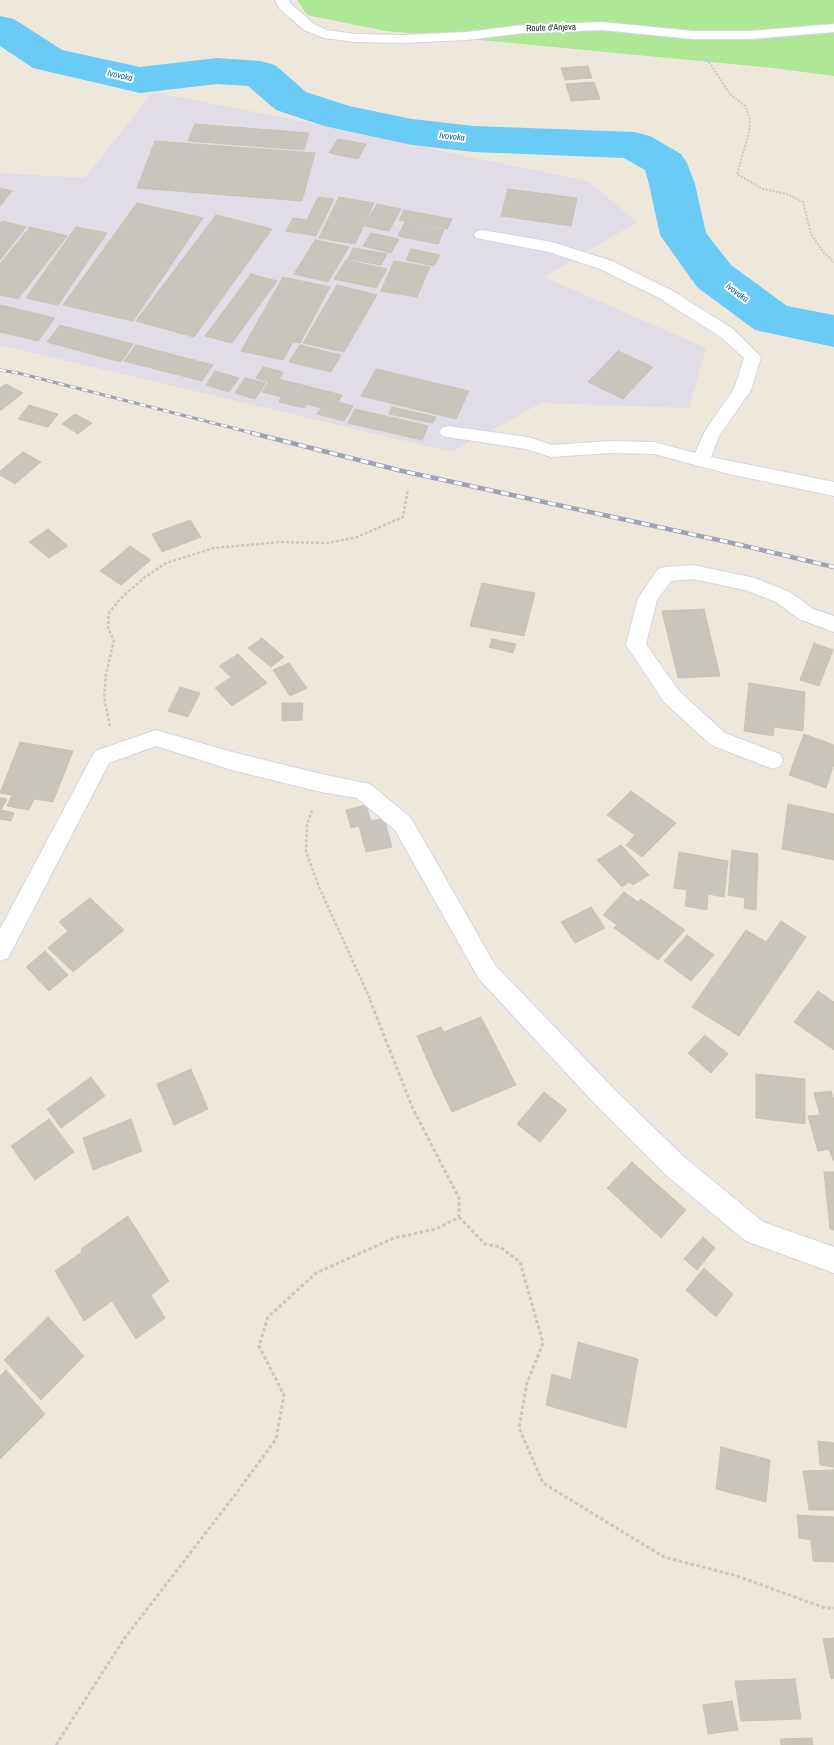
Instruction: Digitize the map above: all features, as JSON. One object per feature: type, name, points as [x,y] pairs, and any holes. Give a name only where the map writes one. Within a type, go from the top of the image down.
[{"type":"street","name":"Route d'Anjeva","points":[[282,0],[285,6],[309,27],[324,34],[355,38],[403,39],[467,36],[523,29],[602,26],[693,35],[751,35],[834,28]]},
{"type":"street","points":[[482,234],[552,247],[606,265],[665,294],[727,333],[753,357],[742,390],[711,435],[701,460]]},
{"type":"street","points":[[448,432],[528,443],[552,451],[609,447],[654,448],[729,468],[834,489]]},
{"type":"street","points":[[773,760],[718,739],[671,696],[636,645],[648,598],[665,574],[693,572],[748,583],[783,597],[806,614],[834,624]]},
{"type":"street","points":[[0,950],[102,757],[156,738],[232,762],[321,783],[363,790],[404,824],[487,972],[606,1098],[675,1166],[755,1232],[834,1260]]},
{"type":"path","points":[[693,35],[700,50],[715,68],[730,94],[745,106],[750,119],[749,133],[737,174],[763,189],[787,194],[802,202],[812,234],[824,252],[834,262]]},
{"type":"path","points":[[110,754],[110,727],[104,696],[106,674],[114,640],[108,628],[109,613],[120,599],[145,576],[166,563],[214,548],[280,542],[328,543],[357,537],[402,517],[408,489]]},
{"type":"path","points":[[321,783],[307,825],[306,852],[319,888],[369,997],[413,1109],[459,1198],[459,1217],[485,1244],[500,1247],[520,1262],[543,1343],[527,1383],[519,1428],[543,1483],[664,1557],[737,1576],[825,1608],[834,1608]]},
{"type":"path","points":[[56,1745],[124,1639],[235,1495],[276,1439],[284,1395],[259,1346],[268,1317],[316,1273],[394,1238],[436,1229],[459,1217]]},
{"type":"shaded area","points":[[153,92],[588,181],[637,222],[544,277],[706,348],[689,408],[541,403],[452,452],[0,345],[0,173],[85,178]]},
{"type":"green space","points":[[297,0],[834,0],[834,76],[773,68],[386,31],[307,15]]},
{"type":"building","points":[[588,66],[592,78],[565,80],[561,68]]},
{"type":"building","points":[[594,82],[600,99],[571,101],[566,84]]},
{"type":"building","points":[[195,124],[309,133],[304,150],[188,141]]},
{"type":"building","points":[[338,139],[366,144],[358,159],[329,153]]},
{"type":"building","points":[[155,141],[315,153],[302,201],[137,188]]},
{"type":"building","points":[[0,188],[12,191],[0,206]]},
{"type":"building","points":[[508,189],[577,198],[571,226],[501,216]]},
{"type":"building","points":[[318,197],[334,199],[316,236],[286,231],[293,218],[307,220]]},
{"type":"building","points":[[339,197],[374,203],[355,244],[319,238]]},
{"type":"building","points":[[137,203],[203,218],[133,321],[63,305]]},
{"type":"building","points":[[377,204],[401,209],[389,231],[364,226]]},
{"type":"building","points":[[404,210],[452,219],[447,229],[399,220]]},
{"type":"building","points":[[216,215],[272,229],[194,337],[136,321]]},
{"type":"building","points":[[2,221],[26,227],[0,260],[0,223]]},
{"type":"building","points":[[405,222],[444,230],[438,244],[398,236]]},
{"type":"building","points":[[30,227],[67,236],[18,299],[0,295],[0,264]]},
{"type":"building","points":[[76,227],[107,233],[58,305],[26,298]]},
{"type":"building","points":[[371,233],[399,239],[391,253],[363,246]]},
{"type":"building","points":[[315,240],[349,247],[328,282],[294,274]]},
{"type":"building","points":[[353,248],[387,254],[381,265],[348,259]]},
{"type":"building","points":[[411,249],[440,255],[434,266],[406,260]]},
{"type":"building","points":[[346,260],[387,269],[376,288],[334,279]]},
{"type":"building","points":[[394,261],[430,267],[417,297],[381,291]]},
{"type":"building","points":[[251,274],[277,281],[232,343],[205,336]]},
{"type":"building","points":[[283,277],[330,287],[300,343],[293,342],[283,360],[241,351]]},
{"type":"building","points":[[337,285],[377,295],[344,352],[303,343]]},
{"type":"building","points":[[0,305],[55,318],[38,341],[0,332]]},
{"type":"building","points":[[60,325],[133,344],[121,362],[47,342]]},
{"type":"building","points":[[136,345],[213,365],[202,381],[124,361]]},
{"type":"building","points":[[300,345],[341,355],[331,372],[289,362]]},
{"type":"building","points":[[618,351],[653,367],[623,399],[588,382]]},
{"type":"building","points":[[263,367],[283,372],[279,379],[342,395],[338,402],[353,406],[344,421],[317,414],[321,408],[307,404],[304,408],[279,402],[281,397],[262,392],[269,382],[256,378]]},
{"type":"building","points":[[376,369],[469,391],[456,419],[361,396]]},
{"type":"building","points":[[215,371],[239,378],[229,392],[206,385]]},
{"type":"building","points":[[245,378],[266,383],[255,399],[235,393]]},
{"type":"building","points":[[6,384],[23,393],[0,411],[0,388]]},
{"type":"building","points":[[29,405],[58,414],[48,427],[18,419]]},
{"type":"building","points":[[392,407],[436,417],[433,423],[389,414]]},
{"type":"building","points":[[355,409],[428,426],[422,440],[348,423]]},
{"type":"building","points":[[75,414],[92,423],[78,434],[62,424]]},
{"type":"building","points":[[23,452],[41,462],[15,484],[0,475],[0,471]]},
{"type":"building","points":[[190,520],[201,537],[162,552],[152,534]]},
{"type":"building","points":[[48,529],[68,546],[49,558],[29,542]]},
{"type":"building","points":[[130,546],[151,560],[121,585],[100,571]]},
{"type":"building","points":[[482,583],[535,593],[524,636],[470,626]]},
{"type":"building","points":[[704,609],[720,676],[678,678],[662,611]]},
{"type":"building","points":[[262,638],[284,657],[271,667],[248,648]]},
{"type":"building","points":[[492,639],[516,644],[513,653],[489,647]]},
{"type":"building","points":[[814,643],[833,650],[819,686],[800,680]]},
{"type":"building","points":[[238,654],[267,683],[232,706],[215,688],[231,677],[219,666]]},
{"type":"building","points":[[289,663],[307,688],[290,696],[273,670]]},
{"type":"building","points":[[749,683],[805,692],[803,731],[774,727],[773,736],[744,731]]},
{"type":"building","points":[[180,687],[200,693],[188,717],[168,711]]},
{"type":"building","points":[[282,703],[303,703],[302,720],[282,721]]},
{"type":"building","points":[[804,734],[834,745],[834,764],[826,788],[789,775]]},
{"type":"building","points":[[20,742],[73,751],[53,802],[34,799],[29,810],[7,806],[12,795],[0,793]]},
{"type":"building","points":[[631,791],[676,823],[642,857],[626,845],[635,835],[607,815]]},
{"type":"building","points":[[0,798],[7,799],[1,810],[14,813],[11,821],[0,819]]},
{"type":"building","points":[[788,804],[834,814],[834,860],[782,849]]},
{"type":"building","points":[[366,805],[371,821],[384,818],[392,847],[366,852],[359,826],[351,828],[346,810]]},
{"type":"building","points":[[621,845],[649,875],[633,885],[629,882],[622,887],[597,860]]},
{"type":"building","points":[[732,850],[758,854],[756,910],[744,908],[745,898],[728,895]]},
{"type":"building","points":[[679,852],[728,861],[724,897],[708,894],[707,910],[685,906],[687,890],[674,888]]},
{"type":"building","points":[[624,892],[638,902],[641,899],[685,930],[658,960],[614,928],[617,925],[603,915]]},
{"type":"building","points":[[90,898],[124,930],[73,972],[48,948],[68,931],[59,922]]},
{"type":"building","points":[[591,907],[605,928],[575,943],[561,922]]},
{"type":"building","points":[[781,921],[806,937],[739,1036],[692,1007],[746,930],[766,942]]},
{"type":"building","points":[[687,935],[714,955],[691,981],[664,961]]},
{"type":"building","points":[[45,951],[68,975],[49,991],[26,967]]},
{"type":"building","points":[[818,991],[834,1002],[834,1050],[794,1022]]},
{"type":"building","points":[[481,1017],[516,1085],[452,1112],[434,1075],[460,1064],[444,1032]]},
{"type":"building","points":[[441,1027],[460,1064],[434,1075],[417,1036]]},
{"type":"building","points":[[705,1035],[728,1054],[711,1073],[688,1053]]},
{"type":"building","points":[[191,1069],[208,1109],[174,1125],[157,1084]]},
{"type":"building","points":[[756,1074],[805,1079],[805,1124],[756,1118]]},
{"type":"building","points":[[91,1077],[105,1096],[61,1128],[47,1109]]},
{"type":"building","points":[[831,1091],[834,1100],[834,1160],[829,1149],[818,1151],[808,1116],[820,1115],[814,1093]]},
{"type":"building","points":[[544,1092],[567,1110],[540,1142],[517,1124]]},
{"type":"building","points":[[49,1119],[74,1152],[35,1180],[11,1146]]},
{"type":"building","points":[[131,1119],[142,1151],[93,1170],[83,1138]]},
{"type":"building","points":[[632,1162],[686,1210],[661,1238],[607,1188]]},
{"type":"building","points":[[824,1172],[834,1172],[834,1230],[830,1229]]},
{"type":"building","points":[[128,1216],[169,1281],[151,1295],[165,1318],[136,1339],[112,1301],[84,1321],[55,1271],[82,1252],[81,1249]]},
{"type":"building","points":[[703,1237],[715,1248],[697,1270],[684,1259]]},
{"type":"building","points":[[704,1268],[733,1294],[716,1317],[686,1290]]},
{"type":"building","points":[[48,1317],[84,1356],[41,1400],[4,1360]]},
{"type":"building","points":[[578,1342],[638,1359],[626,1428],[546,1405],[552,1374],[571,1380]]},
{"type":"building","points":[[6,1370],[45,1414],[0,1459],[0,1376]]},
{"type":"building","points":[[818,1441],[834,1443],[834,1467],[820,1465]]},
{"type":"building","points":[[721,1447],[770,1460],[766,1502],[716,1489]]},
{"type":"building","points":[[834,1470],[834,1510],[809,1510],[803,1471]]},
{"type":"building","points":[[797,1515],[834,1517],[834,1562],[813,1561],[811,1540],[799,1538]]},
{"type":"building","points":[[834,1638],[834,1678],[831,1679],[823,1639]]},
{"type":"building","points":[[795,1679],[801,1719],[741,1721],[735,1681]]},
{"type":"building","points":[[732,1701],[738,1730],[708,1734],[703,1705]]},
{"type":"building","points":[[812,1738],[813,1745],[781,1745],[780,1739]]},
{"type":"waterway","name":"Ivovoka","points":[[0,28],[48,59],[140,80],[217,71],[260,74],[291,101],[339,117],[412,132],[474,139],[634,145],[665,163],[672,184],[683,235],[714,276],[772,319],[834,331]]},
{"type":"railway","points":[[0,370],[18,373],[256,434]]},
{"type":"railway","points":[[252,433],[402,471],[732,543],[834,567]]}]
